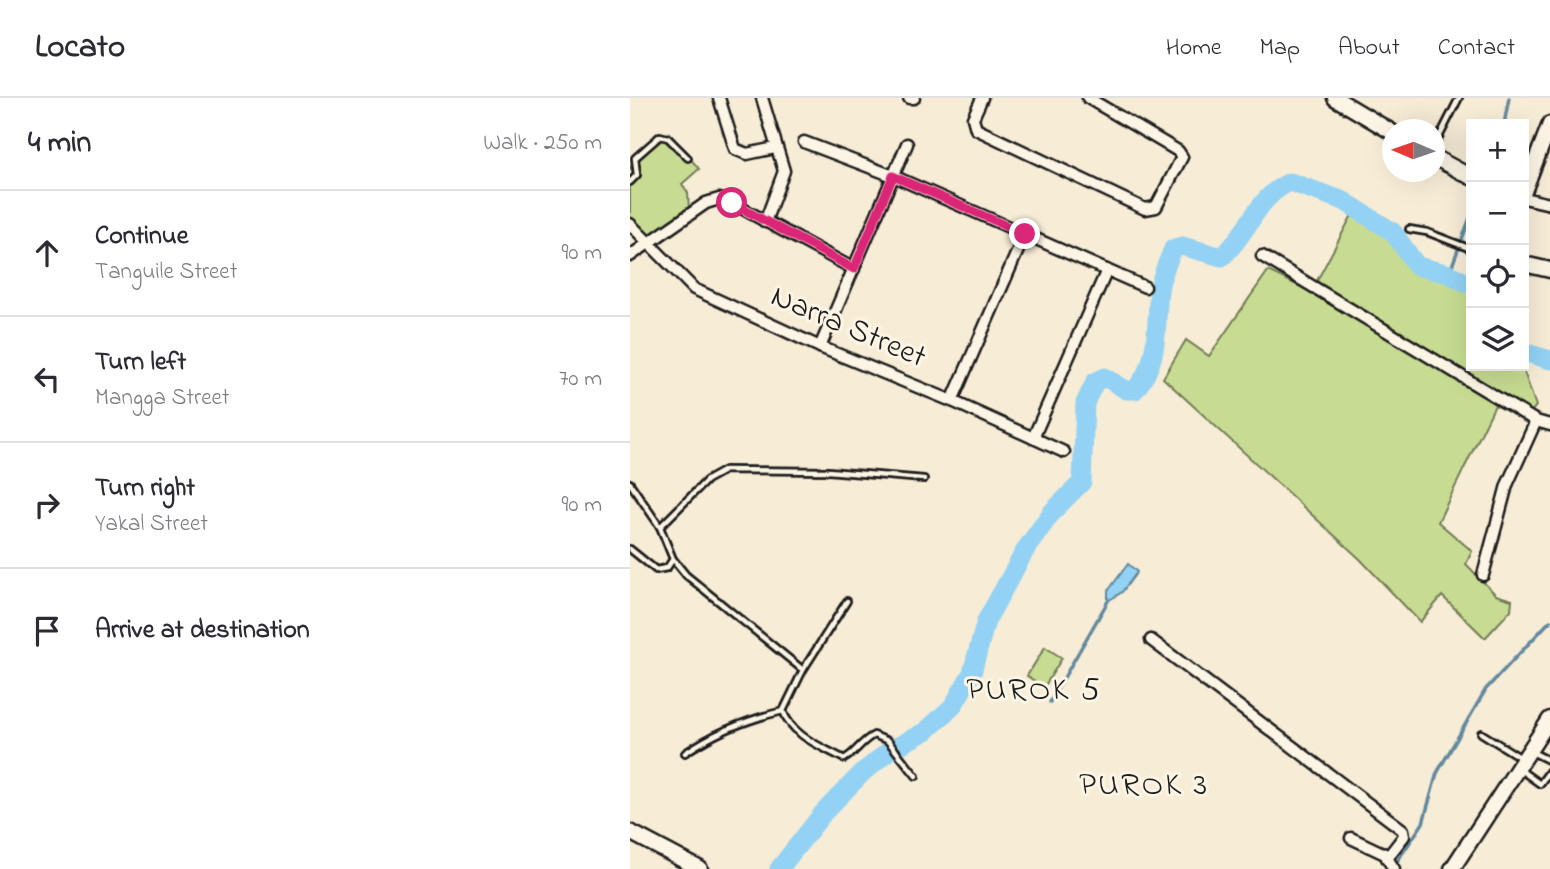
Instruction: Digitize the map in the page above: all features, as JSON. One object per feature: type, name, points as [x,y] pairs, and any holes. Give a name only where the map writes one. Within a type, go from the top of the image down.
[{"type":"main road","points":[[1335,98],[1382,126]]},
{"type":"main road","points":[[1528,182],[1550,126]]},
{"type":"main road","points":[[1445,163],[1466,174]]},
{"type":"main road","points":[[1529,265],[1550,270]]},
{"type":"main road","points":[[1452,869],[1550,719]]},
{"type":"main road","points":[[630,832],[699,869]]},
{"type":"street","points":[[719,98],[735,149],[747,154],[775,148]]},
{"type":"street","points":[[762,98],[784,175],[765,222]]},
{"type":"street","points":[[982,98],[973,118],[976,129],[1145,209],[1156,207],[1182,157],[1178,151],[1088,98]]},
{"type":"street","points":[[804,142],[893,176],[1145,287]]},
{"type":"street","points":[[820,347],[907,144]]},
{"type":"street","points":[[630,256],[646,242],[706,202],[719,199],[732,203],[854,269]]},
{"type":"street","points":[[1529,199],[1550,204]]},
{"type":"street","name":"Narra Street","points":[[630,225],[694,289],[820,347],[952,401],[1064,452]]},
{"type":"street","points":[[952,401],[1025,234]]},
{"type":"street","points":[[1262,256],[1536,421],[1550,425]]},
{"type":"street","points":[[1033,438],[1107,270]]},
{"type":"street","points":[[1483,575],[1507,485],[1536,421]]},
{"type":"street","points":[[1151,639],[1404,830],[1392,865],[1351,838]]},
{"type":"lane","points":[[1445,125],[1459,98]]},
{"type":"lane","points":[[630,182],[637,175],[635,158],[660,136],[668,138],[688,159]]},
{"type":"lane","points":[[1409,229],[1427,232],[1466,247]]},
{"type":"lane","points":[[660,527],[708,480],[725,470],[828,471],[924,479]]},
{"type":"lane","points":[[630,483],[660,527],[673,559],[686,575],[803,670]]},
{"type":"lane","points":[[630,549],[656,570],[667,568],[673,559]]},
{"type":"lane","points":[[847,601],[803,670],[783,711],[788,723],[804,737],[844,759],[852,755],[863,740],[874,735],[888,741],[916,776]]},
{"type":"lane","points":[[685,753],[704,740],[756,718],[783,711]]},
{"type":"lane","points":[[1481,733],[1524,760],[1540,783],[1550,770]]},
{"type":"lane","points":[[1524,760],[1550,761]]},
{"type":"green space","points":[[669,133],[699,169],[682,184],[688,193],[689,210],[644,240],[630,223],[630,185],[637,179],[630,167]]},
{"type":"green space","points":[[1352,215],[1390,234],[1412,268],[1451,280],[1466,291],[1466,371],[1524,371],[1536,406],[1525,419],[1495,405],[1438,522],[1472,551],[1466,564],[1496,595],[1512,600],[1511,610],[1485,638],[1442,596],[1420,622],[1360,559],[1163,378],[1186,340],[1209,356],[1268,271],[1311,292]]},
{"type":"green space","points":[[1045,647],[1062,658],[1044,687],[1027,676]]},
{"type":"water","points":[[1128,564],[1137,572],[1122,592],[1108,601],[1108,591]]},
{"type":"waterway","points":[[1505,119],[1509,98]]},
{"type":"waterway","points":[[779,869],[824,812],[863,772],[889,751],[926,731],[953,706],[972,673],[986,621],[1026,549],[1052,512],[1082,482],[1085,403],[1095,382],[1105,377],[1126,390],[1135,390],[1149,367],[1155,343],[1160,286],[1173,249],[1182,246],[1222,257],[1269,196],[1290,182],[1344,201],[1393,232],[1417,266],[1449,274],[1466,282]]},
{"type":"waterway","points":[[1449,274],[1466,228]]},
{"type":"waterway","points":[[1529,354],[1550,360]]},
{"type":"waterway","points":[[1050,702],[1108,601]]},
{"type":"waterway","points":[[1393,867],[1423,823],[1437,773],[1486,689],[1550,621]]},
{"type":"district","name":"PUROK 5","points":[[1034,691]]},
{"type":"district","name":"PUROK 3","points":[[1144,786]]},
{"type":"route","points":[[732,203],[854,269],[893,176],[1025,234]]}]
